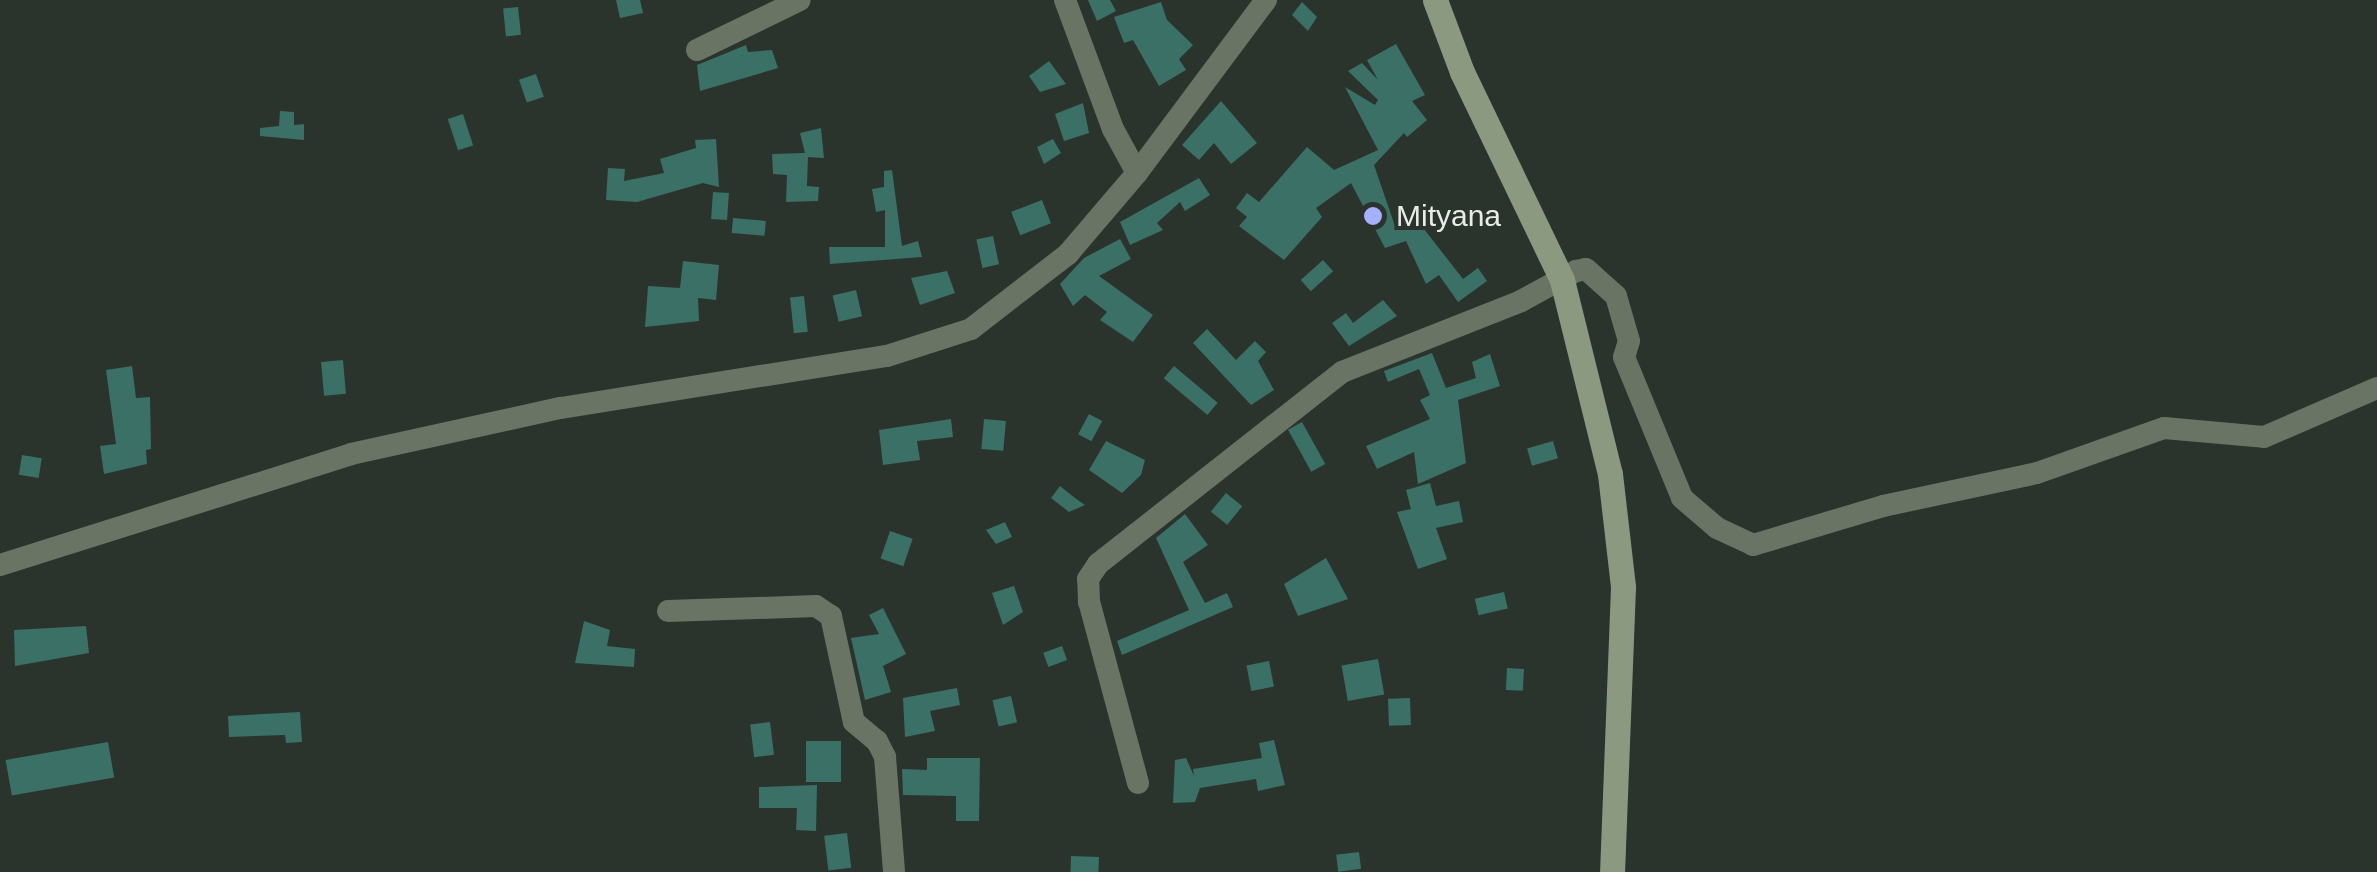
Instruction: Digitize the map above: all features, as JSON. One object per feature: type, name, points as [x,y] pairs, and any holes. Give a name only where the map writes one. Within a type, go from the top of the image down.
[{"type":"main road","points":[[1435,0],[1462,72],[1562,280],[1610,474],[1623,587],[1612,872]]},
{"type":"street","points":[[698,50],[800,0]]},
{"type":"street","points":[[1066,0],[1113,129],[1138,174]]},
{"type":"street","points":[[0,565],[351,454],[561,408],[934,344],[971,329],[1017,298],[1068,254],[1138,174],[1266,0]]},
{"type":"street","points":[[1138,783],[1089,602],[1088,579],[1098,564],[1342,372],[1586,269],[1616,296],[1629,341],[1624,356],[1673,484],[1704,518],[1753,545],[1883,506],[2037,473],[2164,428],[2264,437],[2377,388]]},
{"type":"street","points":[[668,611],[816,606],[831,616],[854,722],[877,740],[885,757],[894,872]]},
{"type":"building","points":[[616,0],[640,0],[643,13],[620,18]]},
{"type":"building","points":[[1088,0],[1110,0],[1116,11],[1097,21]]},
{"type":"building","points":[[1161,2],[1167,20],[1193,45],[1179,59],[1186,70],[1159,86],[1133,40],[1124,43],[1114,17]]},
{"type":"building","points":[[1302,2],[1317,17],[1308,31],[1292,15]]},
{"type":"building","points":[[518,7],[521,35],[506,36],[503,9]]},
{"type":"building","points":[[1396,44],[1425,95],[1412,101],[1427,120],[1407,137],[1404,133],[1374,165],[1395,226],[1413,215],[1463,279],[1478,268],[1487,281],[1458,302],[1439,275],[1426,284],[1406,241],[1385,248],[1351,183],[1316,208],[1322,217],[1284,260],[1239,226],[1247,217],[1236,208],[1247,193],[1259,202],[1307,147],[1334,170],[1378,150],[1345,87],[1375,105],[1378,100],[1348,71],[1362,63],[1378,80],[1367,60]]},
{"type":"building","points":[[746,45],[748,52],[772,50],[778,68],[700,91],[697,65]]},
{"type":"building","points":[[1049,61],[1066,84],[1040,92],[1029,76]]},
{"type":"building","points":[[536,74],[544,97],[527,103],[519,80]]},
{"type":"building","points":[[1221,101],[1257,143],[1231,164],[1214,143],[1199,160],[1182,145]]},
{"type":"building","points":[[1083,103],[1089,133],[1064,141],[1055,114]]},
{"type":"building","points":[[280,111],[294,112],[294,125],[304,124],[304,140],[260,136],[260,128],[279,126]]},
{"type":"building","points":[[463,114],[473,145],[458,150],[448,119]]},
{"type":"building","points":[[821,128],[824,158],[808,157],[807,186],[819,187],[818,201],[786,202],[787,175],[773,174],[772,154],[805,153],[800,133]]},
{"type":"building","points":[[716,139],[719,187],[703,183],[637,202],[606,200],[608,168],[625,169],[624,181],[664,173],[660,159],[696,148],[695,140]]},
{"type":"building","points":[[1053,139],[1061,153],[1044,164],[1037,147]]},
{"type":"building","points":[[892,170],[902,246],[918,241],[922,257],[830,264],[829,247],[885,247],[885,210],[876,212],[872,189],[884,187],[884,171]]},
{"type":"building","points":[[1199,178],[1210,195],[1185,211],[1180,202],[1157,223],[1163,230],[1130,245],[1120,222]]},
{"type":"building","points":[[713,192],[729,193],[727,220],[711,219]]},
{"type":"building","points":[[1042,200],[1051,223],[1020,235],[1011,212]]},
{"type":"building","points":[[733,218],[766,221],[765,236],[732,233]]},
{"type":"building","points":[[993,236],[999,264],[982,268],[976,240]]},
{"type":"building","points":[[1120,239],[1131,259],[1099,276],[1153,315],[1133,342],[1100,320],[1107,312],[1085,295],[1073,306],[1060,284],[1084,258]]},
{"type":"building","points":[[1323,260],[1333,271],[1311,291],[1301,280]]},
{"type":"building","points":[[683,261],[719,265],[716,300],[698,298],[699,321],[645,327],[648,286],[680,288]]},
{"type":"building","points":[[947,271],[955,293],[920,305],[911,278]]},
{"type":"building","points":[[856,290],[862,316],[839,322],[833,295]]},
{"type":"building","points":[[804,296],[808,332],[794,333],[790,297]]},
{"type":"building","points":[[1383,300],[1397,316],[1349,346],[1332,323],[1346,313],[1353,323]]},
{"type":"building","points":[[1207,329],[1236,360],[1255,341],[1266,352],[1258,361],[1274,390],[1251,405],[1193,343]]},
{"type":"building","points":[[1432,353],[1446,388],[1476,378],[1472,362],[1490,354],[1500,386],[1458,400],[1466,463],[1418,484],[1414,452],[1377,469],[1366,446],[1430,419],[1420,400],[1430,395],[1419,369],[1388,382],[1384,371]]},
{"type":"building","points":[[343,360],[346,394],[324,396],[321,362]]},
{"type":"building","points":[[132,366],[136,398],[150,397],[151,449],[146,450],[147,464],[104,474],[100,446],[116,444],[106,370]]},
{"type":"building","points":[[1174,366],[1218,403],[1207,415],[1164,378]]},
{"type":"building","points":[[1089,414],[1102,421],[1091,441],[1078,434]]},
{"type":"building","points":[[951,419],[953,437],[917,441],[920,460],[883,465],[879,430]]},
{"type":"building","points":[[984,419],[1006,421],[1003,451],[981,449]]},
{"type":"building","points":[[1302,422],[1325,464],[1311,472],[1288,430]]},
{"type":"building","points":[[1106,441],[1145,460],[1141,475],[1122,493],[1089,470]]},
{"type":"building","points":[[1553,441],[1558,458],[1532,466],[1527,448]]},
{"type":"building","points":[[22,455],[42,458],[39,478],[19,475]]},
{"type":"building","points":[[1430,483],[1436,506],[1459,501],[1463,522],[1436,528],[1447,559],[1418,569],[1397,512],[1411,509],[1406,490]]},
{"type":"building","points":[[1060,486],[1085,505],[1069,512],[1051,498]]},
{"type":"building","points":[[1226,493],[1242,506],[1227,525],[1211,512]]},
{"type":"building","points":[[1185,514],[1208,545],[1183,562],[1205,603],[1227,593],[1233,607],[1122,655],[1117,641],[1189,610],[1156,538]]},
{"type":"building","points":[[1005,522],[1012,537],[996,544],[986,530]]},
{"type":"building","points":[[890,531],[913,539],[903,566],[881,558]]},
{"type":"building","points":[[1326,558],[1348,599],[1298,616],[1284,584]]},
{"type":"building","points":[[1014,586],[1023,612],[1003,625],[992,593]]},
{"type":"building","points":[[1504,592],[1508,609],[1479,615],[1475,599]]},
{"type":"building","points":[[883,608],[906,654],[883,666],[891,692],[865,700],[851,638],[879,634],[869,615]]},
{"type":"building","points":[[584,621],[610,630],[607,646],[635,649],[634,667],[575,663]]},
{"type":"building","points":[[86,626],[89,653],[15,666],[14,630]]},
{"type":"building","points":[[1062,646],[1067,660],[1048,667],[1043,653]]},
{"type":"building","points":[[1378,659],[1384,694],[1348,701],[1342,665]]},
{"type":"building","points":[[1269,661],[1274,687],[1251,691],[1246,665]]},
{"type":"building","points":[[1507,668],[1524,669],[1523,691],[1506,690]]},
{"type":"building","points":[[957,688],[960,705],[930,711],[935,731],[905,737],[903,698]]},
{"type":"building","points":[[1011,696],[1017,722],[999,727],[992,700]]},
{"type":"building","points":[[1410,698],[1411,725],[1389,726],[1388,699]]},
{"type":"building","points":[[300,712],[302,742],[286,743],[285,735],[229,737],[228,716]]},
{"type":"building","points":[[770,722],[774,755],[754,757],[750,724]]},
{"type":"building","points":[[1274,740],[1285,785],[1258,791],[1256,779],[1200,788],[1195,802],[1173,803],[1175,760],[1186,758],[1194,776],[1193,769],[1262,758],[1259,743]]},
{"type":"building","points":[[806,741],[841,741],[841,782],[806,782]]},
{"type":"building","points":[[108,742],[114,777],[12,796],[6,760]]},
{"type":"building","points":[[927,758],[980,758],[979,821],[956,821],[956,796],[903,795],[902,769],[927,770]]},
{"type":"building","points":[[817,785],[816,831],[796,830],[797,808],[759,808],[759,787]]},
{"type":"building","points":[[847,833],[851,868],[828,871],[824,836]]},
{"type":"building","points":[[1359,852],[1361,869],[1338,872],[1336,855]]},
{"type":"building","points":[[1071,856],[1099,857],[1098,872],[1070,872]]},
{"type":"place","name":"Mityana","points":[[1373,216]]}]
